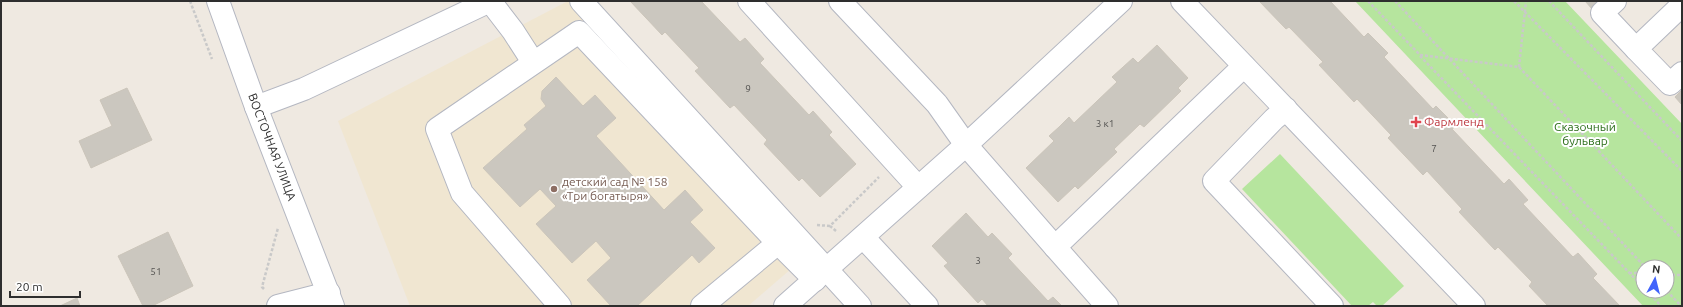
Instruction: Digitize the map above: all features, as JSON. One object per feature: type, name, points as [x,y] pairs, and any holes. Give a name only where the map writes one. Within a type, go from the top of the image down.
[{"type":"street","name":"ВОСТОЧНАЯ УЛИЦА","points":[[218,1],[256,107],[331,300]]},
{"type":"street","points":[[256,107],[304,89],[490,1],[513,31],[533,62]]},
{"type":"street","points":[[581,1],[820,275]]},
{"type":"street","points":[[749,1],[918,187]]},
{"type":"street","points":[[840,1],[938,104],[966,145],[1107,306]]},
{"type":"street","points":[[795,303],[820,275],[966,145],[1121,1]]},
{"type":"street","points":[[1182,1],[1474,306]]},
{"type":"street","points":[[1615,1],[1602,14],[1670,84],[1682,73]]},
{"type":"street","points":[[1636,48],[1682,5]]},
{"type":"street","points":[[560,306],[462,193],[438,129],[533,62],[579,32],[778,243],[860,306]]},
{"type":"street","points":[[1055,247],[1244,66]]},
{"type":"street","points":[[1286,109],[1274,119],[1214,181],[1332,306]]},
{"type":"street","points":[[857,242],[927,306]]},
{"type":"street","points":[[702,306],[778,243]]},
{"type":"street","points":[[272,299],[331,300]]},
{"type":"path","points":[[190,1],[215,65]]},
{"type":"path","points":[[1368,1],[1635,278]]},
{"type":"path","points":[[1395,1],[1637,259]]},
{"type":"path","points":[[1514,1],[1682,171]]},
{"type":"path","points":[[1519,67],[1526,1]]},
{"type":"path","points":[[1549,1],[1682,141]]},
{"type":"path","points":[[1420,55],[1519,67],[1682,239]]},
{"type":"path","points":[[857,242],[830,226],[895,161]]},
{"type":"path","points":[[272,299],[262,287],[278,226]]},
{"type":"path","points":[[1629,272],[1635,272]]},
{"type":"shaded area","name":"детский сад № 158 «Три богатыря»","points":[[568,1],[806,256],[748,306],[410,306],[338,121]]},
{"type":"green space","name":"Сказочный бульвар","points":[[1355,1],[1565,1],[1682,124],[1682,306],[1643,306],[1636,299],[1675,299],[1675,259],[1635,259],[1635,298]]},
{"type":"green space","points":[[1280,154],[1404,286],[1382,306],[1377,306],[1373,302],[1368,306],[1352,306],[1242,189]]},
{"type":"building","points":[[630,1],[701,1],[740,42],[745,38],[764,59],[760,63],[809,115],[813,111],[832,132],[829,135],[856,164],[820,197],[802,178],[799,181],[764,144],[767,140],[734,105],[730,108],[695,71],[699,68],[665,32],[662,35]]},
{"type":"building","points":[[1259,1],[1330,1],[1364,37],[1368,33],[1388,53],[1384,57],[1433,109],[1436,106],[1456,126],[1452,129],[1504,184],[1509,179],[1528,200],[1523,204],[1573,257],[1578,253],[1597,274],[1593,278],[1620,306],[1548,306],[1529,286],[1532,282],[1498,247],[1495,250],[1459,212],[1462,209],[1427,171],[1423,175],[1388,138],[1391,135],[1357,99],[1354,102],[1319,65],[1323,62],[1289,27],[1286,29]]},
{"type":"building","points":[[1585,1],[1603,1],[1593,10]]},
{"type":"building","points":[[1157,45],[1188,78],[1178,88],[1181,91],[1144,127],[1140,124],[1114,149],[1117,152],[1078,189],[1075,186],[1058,202],[1026,168],[1054,141],[1049,136],[1069,117],[1074,123],[1117,82],[1112,77],[1133,58],[1138,63]]},
{"type":"building","points":[[556,77],[583,106],[595,95],[616,118],[596,136],[664,210],[685,190],[703,210],[690,222],[715,248],[699,263],[692,255],[637,306],[611,306],[587,280],[611,258],[596,241],[572,263],[536,224],[556,206],[540,189],[520,207],[483,168],[527,129],[524,125],[546,106],[541,99],[542,91]]},
{"type":"building","points":[[127,88],[152,140],[91,168],[79,141],[112,126],[100,100]]},
{"type":"building","points":[[1682,90],[1682,105],[1675,97]]},
{"type":"building","points":[[966,213],[988,237],[992,233],[1012,254],[1008,258],[1048,301],[1053,297],[1062,306],[988,306],[982,299],[978,303],[944,266],[948,263],[932,246]]},
{"type":"building","points":[[168,232],[193,286],[152,306],[143,306],[118,256]]},
{"type":"building","points":[[77,298],[80,306],[60,306]]},
{"type":"place","name":"Фармленд","points":[[1416,122]]},
{"type":"place","name":"детский сад № 158 «Три богатыря»","points":[[554,189]]}]
